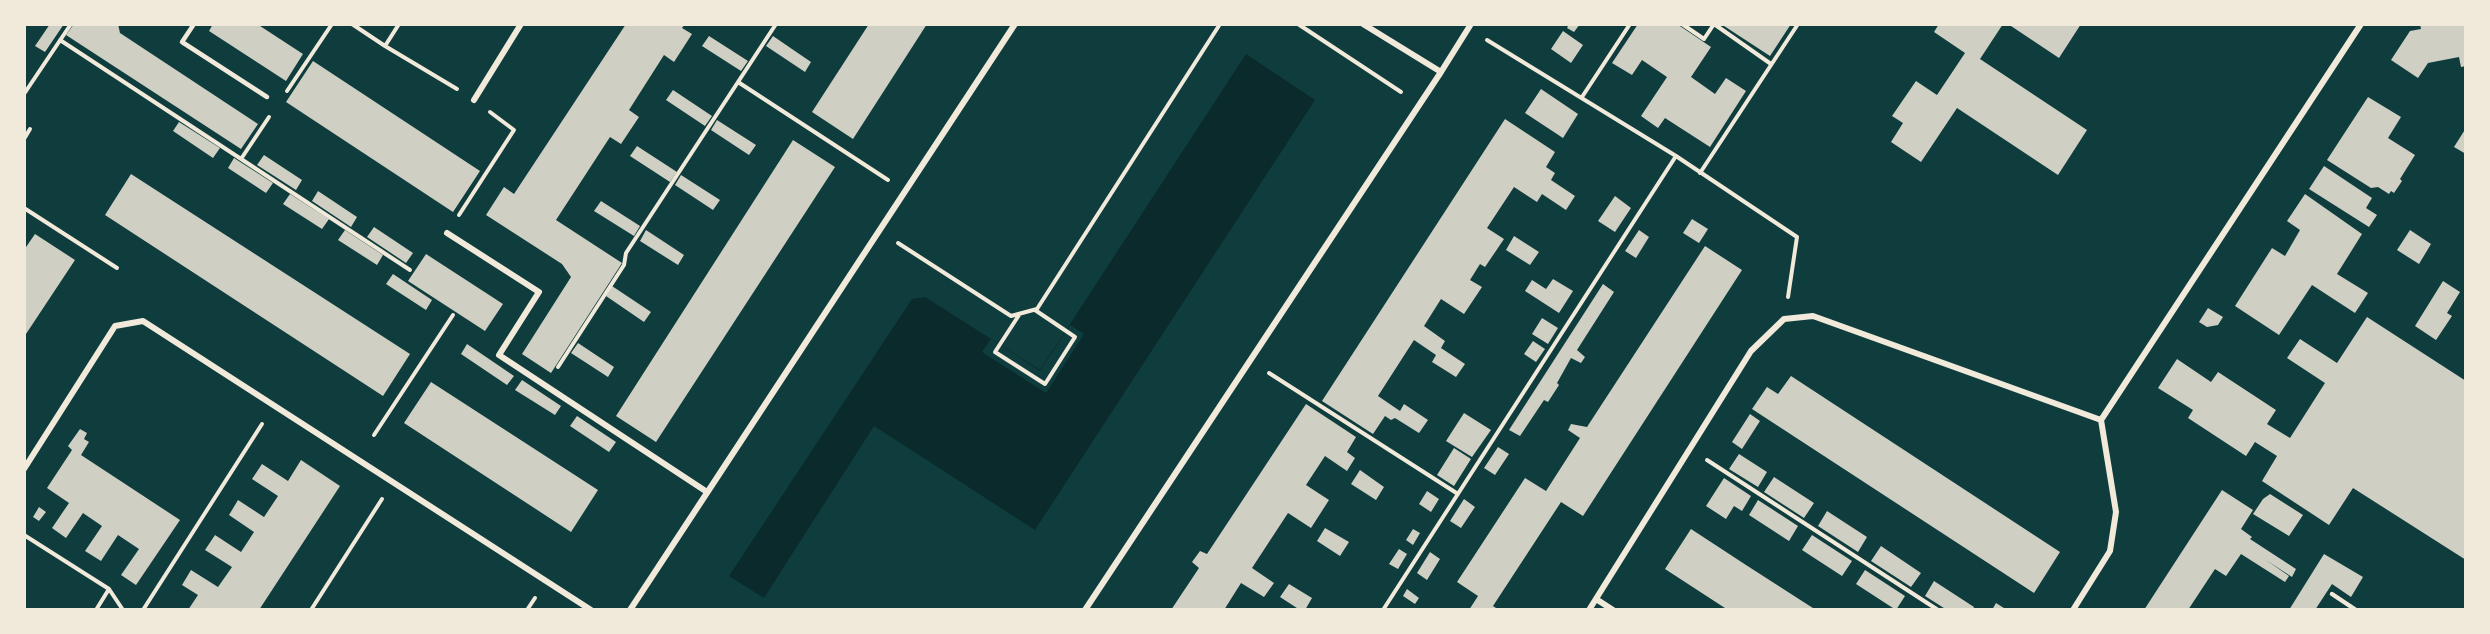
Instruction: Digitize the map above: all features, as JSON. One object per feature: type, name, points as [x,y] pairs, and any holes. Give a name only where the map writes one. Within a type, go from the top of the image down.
[{"type":"street","points":[[474,100],[521,24]]},
{"type":"street","points":[[630,610],[1015,24]]},
{"type":"street","points":[[1363,24],[1441,72]]},
{"type":"street","points":[[2073,610],[2108,556],[2116,512],[2101,420],[2361,24]]},
{"type":"street","points":[[1085,610],[1469,27]]},
{"type":"street","points":[[447,233],[539,292],[500,355],[707,492]]},
{"type":"street","points":[[1589,610],[1751,351],[1784,319],[1813,316],[2101,420]]},
{"type":"street","points":[[24,469],[115,326],[144,321],[392,484],[591,610]]},
{"type":"street","points":[[1596,599],[1613,610]]},
{"type":"lane","points":[[194,24],[182,42],[267,97]]},
{"type":"lane","points":[[2332,594],[2356,610]]},
{"type":"path","points":[[24,94],[71,24]]},
{"type":"path","points":[[241,159],[332,24]]},
{"type":"path","points":[[352,24],[474,100],[514,130],[447,233]]},
{"type":"path","points":[[385,46],[399,24]]},
{"type":"path","points":[[879,231],[1011,316],[1037,309],[1220,24]]},
{"type":"path","points":[[1298,24],[1420,104]]},
{"type":"path","points":[[1582,97],[1630,24]]},
{"type":"path","points":[[1682,24],[1704,39],[1714,24],[1771,64]]},
{"type":"path","points":[[1701,173],[1798,24]]},
{"type":"path","points":[[546,386],[624,266],[626,253],[774,25]]},
{"type":"path","points":[[1469,27],[1676,156],[1797,237],[1787,300]]},
{"type":"path","points":[[60,40],[410,270]]},
{"type":"path","points":[[738,82],[905,192]]},
{"type":"path","points":[[267,97],[278,104]]},
{"type":"path","points":[[24,139],[30,129]]},
{"type":"path","points":[[1383,610],[1676,156]]},
{"type":"path","points":[[24,208],[117,268]]},
{"type":"path","points":[[1020,314],[995,352],[1045,384],[1075,337],[1034,310]]},
{"type":"path","points":[[374,435],[453,315]]},
{"type":"path","points":[[1250,361],[1458,494]]},
{"type":"path","points":[[143,610],[274,406]]},
{"type":"path","points":[[1690,449],[1938,610]]},
{"type":"path","points":[[311,610],[392,484]]},
{"type":"path","points":[[24,535],[109,589],[123,610]]},
{"type":"path","points":[[96,610],[109,589]]},
{"type":"water","points":[[1246,54],[1315,100],[1035,530],[874,426],[764,598],[729,576],[912,299],[925,297],[1040,370]]},
{"type":"pier","points":[[1070,325],[1084,334],[1046,393],[982,352],[991,339],[1040,371]]},
{"type":"building","points":[[50,24],[64,24],[45,52],[35,46]]},
{"type":"building","points":[[74,24],[118,24],[120,33],[258,124],[241,149],[66,35]]},
{"type":"building","points":[[213,24],[257,24],[303,54],[286,81],[209,31]]},
{"type":"building","points":[[626,24],[685,24],[682,28],[692,34],[674,62],[664,55],[629,110],[639,117],[621,144],[610,137],[556,220],[622,263],[551,373],[522,354],[571,277],[562,264],[486,215],[504,187],[514,194]]},
{"type":"building","points":[[869,24],[927,24],[853,139],[812,112]]},
{"type":"building","points":[[1569,24],[1580,24],[1574,32],[1567,28]]},
{"type":"building","points":[[1638,24],[1677,24],[1711,47],[1691,77],[1715,94],[1726,78],[1746,91],[1710,147],[1665,118],[1658,128],[1641,116],[1667,77],[1642,60],[1632,75],[1612,63]]},
{"type":"building","points":[[1721,24],[1791,24],[1770,56]]},
{"type":"building","points":[[1939,24],[2003,24],[1980,59],[2087,130],[2058,175],[1957,108],[1921,162],[1891,142],[1903,123],[1892,116],[1916,81],[1937,95],[1965,53],[1934,32]]},
{"type":"building","points":[[2008,24],[2081,24],[2059,58]]},
{"type":"building","points":[[2420,24],[2466,24],[2466,66],[2461,67],[2459,57],[2428,63],[2418,78],[2391,60],[2410,31],[2421,29]]},
{"type":"building","points":[[1563,31],[1583,45],[1571,63],[1551,49]]},
{"type":"building","points":[[709,36],[748,61],[741,71],[702,46]]},
{"type":"building","points":[[773,36],[811,62],[805,72],[766,46]]},
{"type":"building","points":[[313,61],[480,171],[453,212],[286,102]]},
{"type":"building","points":[[1541,89],[1578,114],[1563,138],[1525,113]]},
{"type":"building","points":[[673,90],[712,116],[705,126],[666,100]]},
{"type":"building","points":[[2368,97],[2401,117],[2388,138],[2415,155],[2394,193],[2391,191],[2389,194],[2378,187],[2371,188],[2327,160]]},
{"type":"building","points":[[1505,119],[1555,152],[1546,167],[1555,173],[1551,180],[1575,196],[1566,210],[1542,194],[1537,202],[1514,187],[1487,228],[1504,239],[1485,267],[1480,264],[1470,280],[1482,287],[1464,314],[1441,299],[1424,326],[1445,341],[1441,348],[1465,364],[1456,377],[1432,362],[1436,355],[1414,340],[1378,396],[1400,411],[1404,404],[1428,420],[1419,433],[1395,418],[1391,420],[1385,416],[1373,434],[1322,401]]},
{"type":"building","points":[[717,120],[756,145],[749,155],[711,130]]},
{"type":"building","points":[[179,122],[220,148],[213,158],[173,131]]},
{"type":"building","points":[[2466,128],[2466,154],[2454,147]]},
{"type":"building","points":[[793,140],[835,167],[656,442],[616,416]]},
{"type":"building","points":[[637,146],[677,172],[670,182],[630,156]]},
{"type":"building","points":[[264,155],[302,180],[296,190],[257,165]]},
{"type":"building","points":[[234,158],[273,183],[266,193],[228,168]]},
{"type":"building","points":[[2324,166],[2372,198],[2366,208],[2377,215],[2369,227],[2309,189]]},
{"type":"building","points":[[131,174],[410,354],[383,396],[105,215]]},
{"type":"building","points":[[681,175],[720,200],[713,210],[675,185]]},
{"type":"building","points":[[318,191],[357,217],[351,227],[312,201]]},
{"type":"building","points":[[290,194],[329,219],[322,229],[283,204]]},
{"type":"building","points":[[2305,194],[2362,234],[2337,274],[2368,293],[2355,313],[2312,285],[2279,335],[2235,306],[2272,248],[2285,256],[2300,230],[2287,221]]},
{"type":"building","points":[[1615,196],[1631,208],[1615,232],[1598,221]]},
{"type":"building","points":[[601,201],[640,226],[634,236],[594,211]]},
{"type":"building","points":[[1692,219],[1708,229],[1699,243],[1683,233]]},
{"type":"building","points":[[374,227],[413,253],[406,263],[367,237]]},
{"type":"building","points":[[345,230],[383,255],[377,265],[338,240]]},
{"type":"building","points":[[646,230],[684,255],[678,265],[640,241]]},
{"type":"building","points":[[1639,230],[1649,237],[1636,258],[1625,251]]},
{"type":"building","points":[[2410,230],[2431,244],[2419,264],[2397,250]]},
{"type":"building","points":[[35,234],[75,260],[24,337],[24,250]]},
{"type":"building","points":[[1514,236],[1539,252],[1530,265],[1506,250]]},
{"type":"building","points":[[1705,246],[1742,270],[1583,516],[1561,502],[1493,606],[1499,610],[1469,610],[1478,596],[1457,582],[1525,478],[1546,491],[1580,438],[1568,430],[1571,424],[1587,427]]},
{"type":"building","points":[[426,254],[503,304],[485,331],[408,281]]},
{"type":"building","points":[[393,274],[432,300],[426,310],[386,284]]},
{"type":"building","points":[[1553,279],[1573,291],[1559,313],[1525,291],[1532,280],[1546,289]]},
{"type":"building","points":[[2443,281],[2460,292],[2447,313],[2452,316],[2436,340],[2415,326]]},
{"type":"building","points":[[1603,284],[1614,292],[1577,350],[1585,357],[1581,363],[1571,358],[1557,383],[1559,385],[1548,402],[1544,400],[1520,436],[1509,430]]},
{"type":"building","points":[[612,286],[651,312],[644,322],[606,296]]},
{"type":"building","points":[[2208,308],[2223,317],[2218,325],[2207,327],[2199,322]]},
{"type":"building","points":[[2367,317],[2466,381],[2466,560],[2353,488],[2329,525],[2262,481],[2277,456],[2255,442],[2246,456],[2188,418],[2193,410],[2158,388],[2177,359],[2211,382],[2218,372],[2276,410],[2267,424],[2290,438],[2325,383],[2287,358],[2300,339],[2337,363]]},
{"type":"building","points":[[1542,318],[1558,328],[1548,344],[1532,334]]},
{"type":"building","points":[[1533,341],[1545,349],[1536,362],[1524,354]]},
{"type":"building","points":[[578,343],[614,367],[608,377],[571,353]]},
{"type":"building","points":[[467,344],[514,376],[507,385],[461,354]]},
{"type":"building","points":[[1791,376],[2060,552],[2034,593],[1752,409],[1767,387],[1778,394]]},
{"type":"building","points":[[522,380],[561,406],[555,415],[515,390]]},
{"type":"building","points":[[431,382],[598,490],[571,532],[404,423]]},
{"type":"building","points":[[1306,404],[1356,437],[1347,452],[1355,458],[1347,471],[1325,456],[1306,485],[1329,500],[1311,528],[1288,513],[1252,568],[1274,583],[1264,597],[1241,583],[1224,610],[1171,610],[1199,568],[1192,562],[1200,551],[1207,554]]},
{"type":"building","points":[[1464,413],[1491,430],[1472,457],[1446,441]]},
{"type":"building","points":[[1750,414],[1760,421],[1742,449],[1732,442]]},
{"type":"building","points":[[577,416],[616,442],[609,452],[570,426]]},
{"type":"building","points":[[80,429],[87,433],[84,439],[89,442],[81,455],[180,520],[136,585],[121,575],[139,549],[118,535],[101,561],[85,551],[102,526],[83,513],[66,538],[52,528],[69,503],[47,488],[72,450],[68,446]]},
{"type":"building","points":[[1498,447],[1509,454],[1495,475],[1484,468]]},
{"type":"building","points":[[1454,448],[1471,459],[1454,486],[1437,475]]},
{"type":"building","points":[[1739,454],[1767,472],[1758,487],[1729,469]]},
{"type":"building","points":[[301,460],[340,486],[259,610],[188,610],[198,595],[182,585],[191,570],[218,587],[232,567],[205,550],[215,535],[241,552],[254,532],[229,515],[238,500],[264,517],[278,496],[252,479],[262,464],[288,481]]},
{"type":"building","points":[[1360,470],[1384,487],[1376,500],[1351,484]]},
{"type":"building","points":[[1774,477],[1814,503],[1804,518],[1764,492]]},
{"type":"building","points":[[1724,478],[1751,496],[1742,511],[1734,506],[1726,519],[1706,506]]},
{"type":"building","points":[[2222,490],[2253,510],[2241,529],[2252,537],[2250,539],[2296,569],[2292,577],[2266,560],[2289,576],[2285,582],[2241,554],[2226,576],[2215,569],[2188,610],[2144,610]]},
{"type":"building","points":[[1427,491],[1439,499],[1431,512],[1419,504]]},
{"type":"building","points":[[2270,494],[2303,515],[2289,536],[2253,514],[2263,499]]},
{"type":"building","points":[[1464,499],[1475,507],[1461,528],[1450,521]]},
{"type":"building","points":[[1758,500],[1798,526],[1789,541],[1749,515]]},
{"type":"building","points":[[39,507],[46,512],[39,521],[33,517]]},
{"type":"building","points":[[1827,511],[1867,537],[1858,552],[1818,526]]},
{"type":"building","points":[[1325,528],[1349,542],[1340,556],[1317,541]]},
{"type":"building","points":[[1413,529],[1420,533],[1413,545],[1406,540]]},
{"type":"building","points":[[1691,529],[1816,610],[1728,610],[1665,569]]},
{"type":"building","points":[[1812,535],[1852,561],[1842,576],[1802,550]]},
{"type":"building","points":[[1881,546],[1921,573],[1911,587],[1871,561]]},
{"type":"building","points":[[1399,549],[1407,554],[1398,569],[1389,564]]},
{"type":"building","points":[[1430,552],[1440,559],[1427,580],[1417,573]]},
{"type":"building","points":[[2324,554],[2363,577],[2351,597],[2332,584],[2315,610],[2289,610]]},
{"type":"building","points":[[1865,570],[1905,596],[1896,610],[1856,584]]},
{"type":"building","points":[[1934,581],[1974,607],[1973,610],[1947,610],[1925,596]]},
{"type":"building","points":[[1289,584],[1312,598],[1305,610],[1300,610],[1280,597]]},
{"type":"building","points":[[1407,589],[1419,598],[1415,604],[1403,596]]},
{"type":"building","points":[[1996,603],[2007,610],[1992,610]]}]
